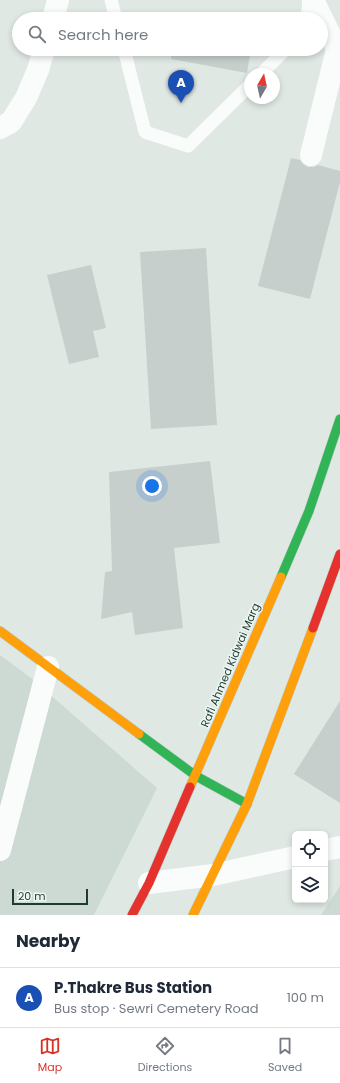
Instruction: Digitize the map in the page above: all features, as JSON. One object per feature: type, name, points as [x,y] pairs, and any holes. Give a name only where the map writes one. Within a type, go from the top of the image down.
[{"type":"main road","name":"Rafi Ahmed Kidwai Marg","points":[[132,915],[149,883],[196,776],[309,511],[340,419]]},
{"type":"main road","points":[[193,915],[247,804],[340,554]]},
{"type":"main road","points":[[0,631],[196,776],[247,804]]},
{"type":"street","points":[[54,12],[58,0]]},
{"type":"street","points":[[313,0],[319,12]]},
{"type":"street","points":[[311,155],[337,49],[328,31]]},
{"type":"street","points":[[0,128],[10,122],[26,98],[38,70],[42,56]]},
{"type":"street","points":[[1,839],[48,667]]},
{"type":"street","points":[[328,849],[340,847]]},
{"type":"street","points":[[149,883],[213,875],[292,858]]},
{"type":"lane","points":[[111,0],[114,12]]},
{"type":"lane","points":[[308,12],[309,0]]},
{"type":"lane","points":[[126,56],[146,132],[188,146],[244,91]]},
{"type":"lane","points":[[267,68],[279,56]]},
{"type":"shaded area","points":[[0,655],[31,678],[157,788],[94,915],[0,915]]},
{"type":"shaded area","points":[[340,886],[340,915],[321,915]]},
{"type":"building","points":[[171,56],[250,56],[248,68],[244,68],[244,72],[171,59]]},
{"type":"building","points":[[291,158],[300,160],[308,167],[318,165],[340,171],[340,182],[310,299],[258,286]]},
{"type":"building","points":[[206,248],[217,425],[151,429],[140,252]]},
{"type":"building","points":[[91,265],[106,328],[93,331],[99,357],[69,364],[47,275]]},
{"type":"building","points":[[210,461],[220,543],[174,548],[183,628],[135,635],[132,612],[101,619],[105,572],[112,571],[109,472]]},
{"type":"building","points":[[340,701],[340,803],[294,774]]},
{"type":"traffic: fast","points":[[281,577],[309,511],[340,419]]},
{"type":"traffic: fast","points":[[139,734],[196,776],[247,804]]},
{"type":"traffic: slow","points":[[190,787],[281,577]]},
{"type":"traffic: slow","points":[[193,915],[247,804],[313,628]]},
{"type":"traffic: slow","points":[[0,631],[139,734]]},
{"type":"traffic: jam","points":[[313,628],[340,554]]},
{"type":"traffic: jam","points":[[132,915],[149,883],[190,787]]},
{"type":"place","name":"P.Thakre Bus Station","points":[[181,103]]}]
